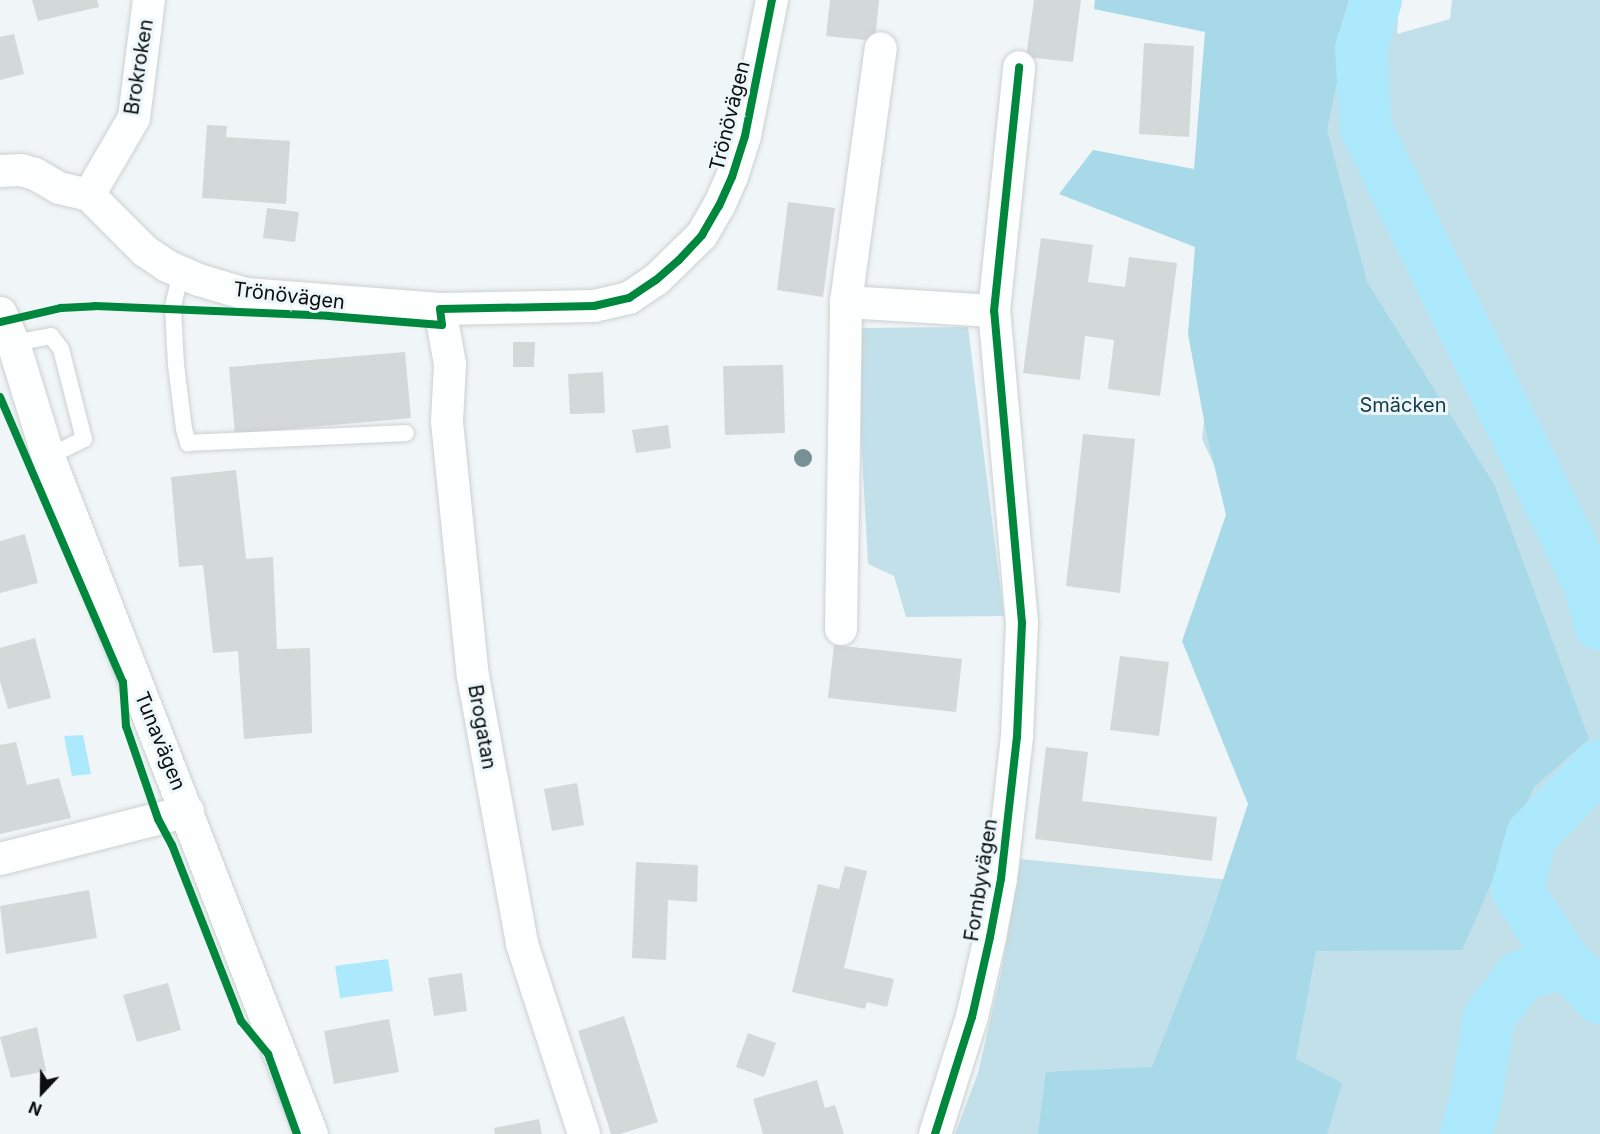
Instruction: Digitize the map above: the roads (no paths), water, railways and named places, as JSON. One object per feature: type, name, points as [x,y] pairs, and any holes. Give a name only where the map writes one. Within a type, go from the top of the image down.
[{"type":"street","name":"Brokroken","points":[[89,195],[134,118],[149,0]]},
{"type":"street","name":"Trönövägen","points":[[89,195],[145,251],[181,272],[246,294],[440,309],[594,306],[628,298],[656,280],[702,235],[732,177],[752,109],[772,0]]},
{"type":"street","points":[[841,629],[846,302],[881,48]]},
{"type":"street","name":"Fornbyvägen","points":[[934,1134],[972,1017],[1001,879],[1017,738],[1022,623],[994,311],[1019,67]]},
{"type":"street","points":[[0,171],[21,170],[35,174],[59,188],[89,195]]},
{"type":"street","points":[[846,302],[994,311]]},
{"type":"street","name":"Brogatan","points":[[440,309],[450,364],[447,422],[473,676],[522,944],[584,1134]]},
{"type":"street","name":"Tunavägen","points":[[0,313],[13,343],[48,457],[188,812],[311,1134]]},
{"type":"street","points":[[0,859],[188,812]]},
{"type":"lane","points":[[181,272],[173,309],[176,365],[184,429],[188,443],[406,433]]},
{"type":"lane","points":[[13,343],[51,336],[61,350],[84,439],[48,457]]},
{"type":"waterway","points":[[1376,0],[1361,49],[1366,128],[1589,583],[1600,625]]},
{"type":"waterway","points":[[1600,765],[1532,835],[1517,890],[1563,960],[1600,998]]},
{"type":"waterway","points":[[1466,1134],[1476,1098],[1489,1017],[1520,977],[1563,960]]},
{"type":"park label","name":"Smäcken","points":[[1403,405]]}]
